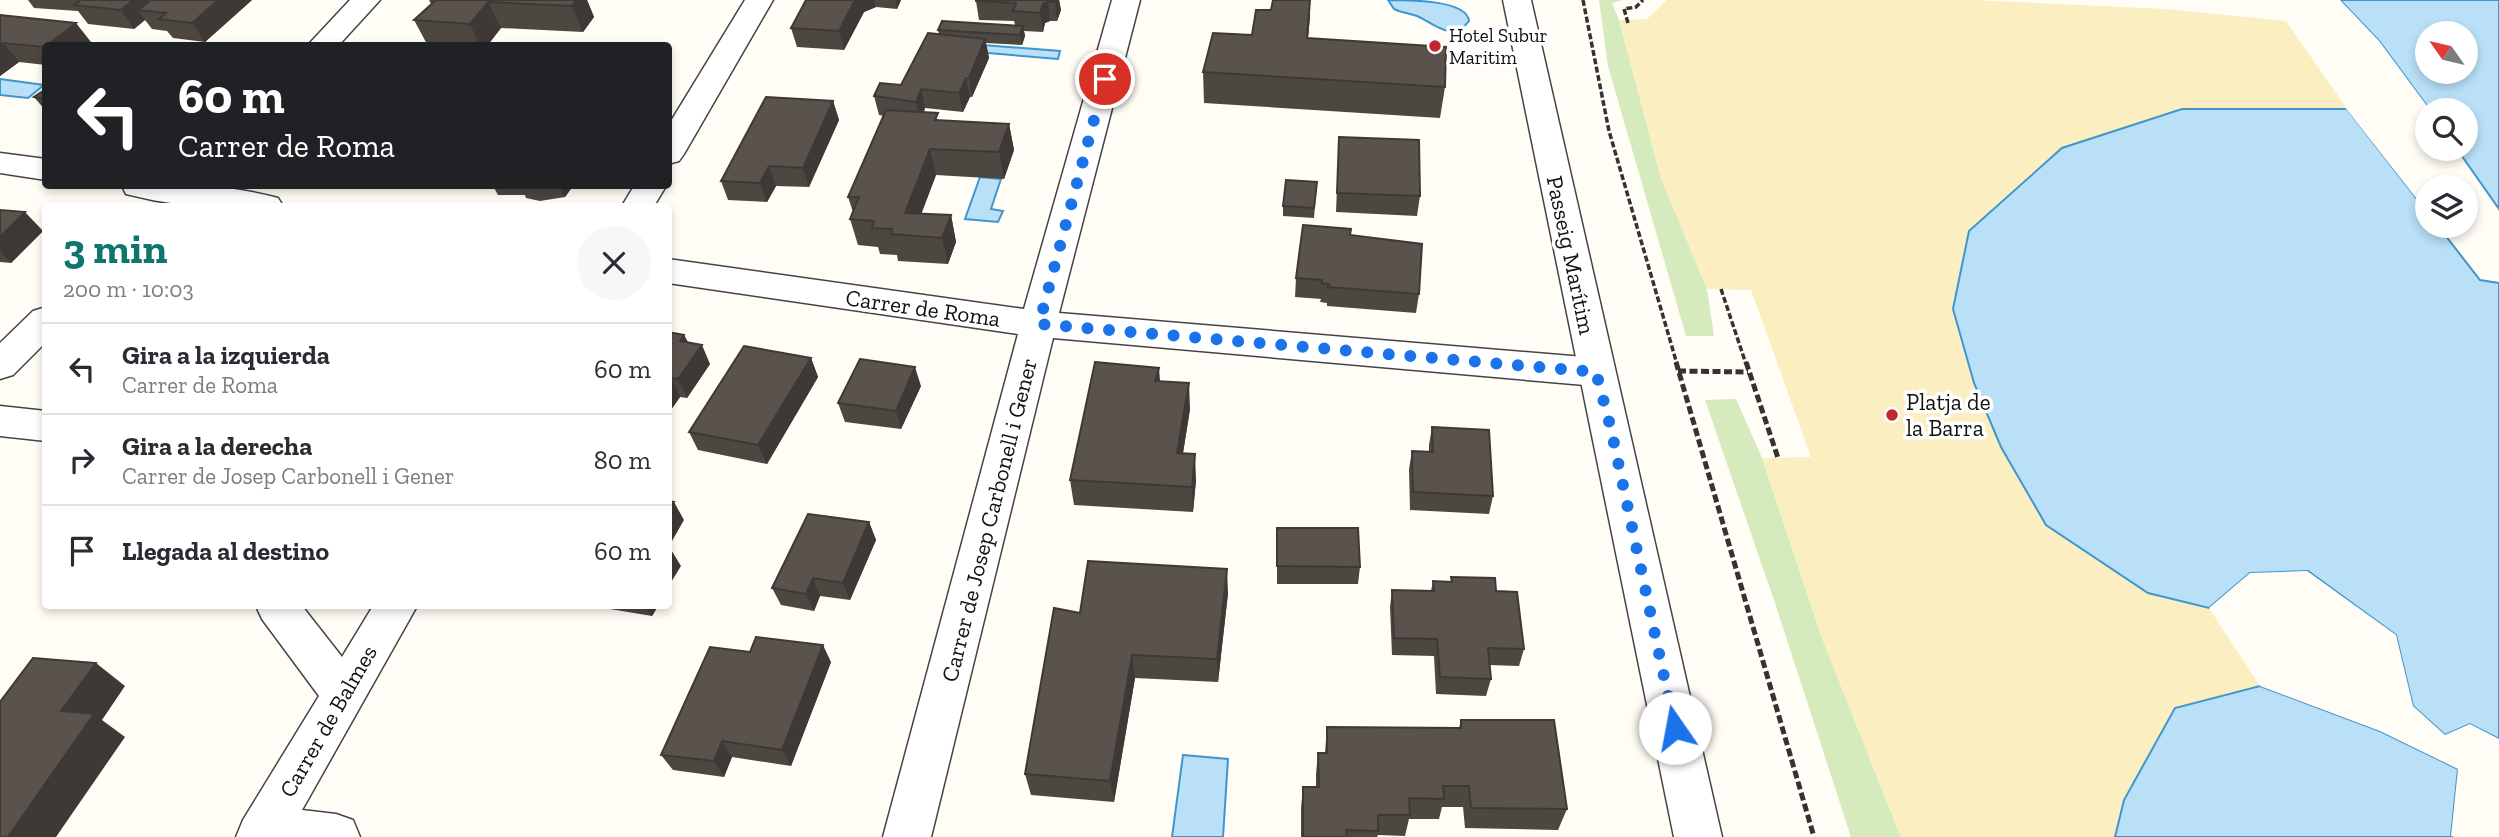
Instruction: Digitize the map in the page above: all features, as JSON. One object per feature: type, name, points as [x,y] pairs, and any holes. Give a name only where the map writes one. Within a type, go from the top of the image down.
[{"type":"street","points":[[325,42],[366,0]]},
{"type":"street","points":[[672,147],[759,0]]},
{"type":"street","name":"Carrer de Josep Carbonell i Gener","points":[[907,837],[1039,324],[1126,0]]},
{"type":"street","name":"Passeig Marítim","points":[[1517,0],[1698,837]]},
{"type":"street","points":[[0,163],[42,169]]},
{"type":"street","points":[[150,189],[173,195],[241,203]]},
{"type":"street","name":"Carrer de Roma","points":[[672,272],[1039,324],[1596,372]]},
{"type":"street","points":[[0,365],[42,324]]},
{"type":"street","points":[[0,421],[42,426]]},
{"type":"street","points":[[279,609],[343,693]]},
{"type":"street","name":"Carrer de Balmes","points":[[262,833],[394,609]]},
{"type":"street","points":[[262,833],[335,837]]},
{"type":"path","points":[[1583,0],[1609,131],[1814,837]]},
{"type":"path","points":[[1628,23],[1624,9],[1636,7],[1643,0]]},
{"type":"path","points":[[1721,289],[1778,458]]},
{"type":"path","points":[[1678,371],[1748,372]]},
{"type":"green space","points":[[1599,0],[1623,0],[1612,3],[1619,20],[1661,178],[1707,289],[1714,336],[1686,336],[1608,66]]},
{"type":"green space","points":[[1736,399],[1762,458],[1822,638],[1901,837],[1851,837],[1705,400]]},
{"type":"sand","name":"Platja de la Barra","points":[[1667,0],[1973,0],[2165,9],[2286,21],[2347,109],[2182,109],[1969,231],[1953,309],[1974,383],[2001,447],[2046,525],[2148,593],[2209,608],[2260,686],[2175,708],[2125,800],[2115,837],[1901,837],[1822,638],[1762,458],[1811,457],[1751,290],[1707,289],[1661,178],[1619,20],[1647,19]]},
{"type":"water","points":[[1388,0],[1448,5],[1466,14],[1469,21],[1456,31],[1449,31],[1394,9]]},
{"type":"water","points":[[2340,0],[2499,0],[2499,209],[2478,179],[2478,175],[2465,161],[2478,161],[2478,98],[2421,98],[2379,41]]},
{"type":"water","points":[[956,43],[1060,51],[1058,59],[953,50]]},
{"type":"water","points":[[0,79],[42,85],[28,98],[0,95]]},
{"type":"water","points":[[2182,109],[2347,109],[2415,197],[2415,238],[2447,238],[2480,280],[2499,283],[2499,739],[2470,724],[2445,735],[2413,706],[2396,635],[2308,571],[2250,573],[2209,608],[2148,593],[2046,525],[2001,447],[1974,383],[1953,309],[1969,231],[2062,148]]},
{"type":"water","points":[[980,177],[1001,179],[991,209],[1003,211],[998,222],[965,219]]},
{"type":"water","points":[[2260,686],[2380,731],[2458,769],[2453,837],[2115,837],[2124,800],[2175,708]]},
{"type":"water","points":[[1183,755],[1228,759],[1223,837],[1172,837]]},
{"type":"pier","points":[[2336,0],[2340,0],[2379,41],[2421,98],[2417,98],[2376,43]]},
{"type":"pier","points":[[2344,106],[2350,107],[2415,191],[2415,197]]},
{"type":"pier","points":[[2307,571],[2396,635],[2413,706],[2445,735],[2470,724],[2499,739],[2499,742],[2470,728],[2443,738],[2410,707],[2393,637],[2306,575],[2252,577],[2211,610],[2209,608],[2250,573]]},
{"type":"pier","points":[[2262,682],[2381,728],[2461,767],[2457,837],[2451,836],[2458,769],[2380,731],[2260,686],[2258,683]]},
{"type":"building","points":[[81,0],[133,0],[121,10],[74,5]]},
{"type":"building","points":[[151,0],[218,0],[192,23],[159,19],[166,13],[138,10]]},
{"type":"building","points":[[436,0],[576,0],[572,6],[488,2],[470,24],[414,20]]},
{"type":"building","points":[[806,0],[855,0],[839,31],[791,28]]},
{"type":"building","points":[[976,0],[1055,2],[1043,4],[1040,13],[1013,11],[1016,3]]},
{"type":"building","points":[[1273,0],[1310,0],[1307,38],[1446,47],[1445,87],[1203,72],[1213,33],[1252,35],[1256,10],[1271,10]]},
{"type":"building","points":[[0,15],[76,23],[51,42],[42,42],[42,47],[3,43],[0,45]]},
{"type":"building","points":[[942,21],[1023,26],[1020,35],[938,30]]},
{"type":"building","points":[[928,33],[985,39],[969,78],[966,78],[959,93],[921,89],[916,102],[874,96],[880,83],[901,85]]},
{"type":"building","points":[[766,97],[833,101],[803,168],[769,166],[760,183],[721,181]]},
{"type":"building","points":[[886,110],[938,113],[935,120],[1009,124],[999,152],[930,149],[905,213],[951,215],[942,238],[891,234],[892,229],[872,228],[874,221],[850,219],[859,197],[848,197]]},
{"type":"building","points":[[1339,137],[1419,140],[1420,196],[1337,193]]},
{"type":"building","points":[[1286,180],[1317,182],[1314,208],[1283,206]]},
{"type":"building","points":[[0,210],[25,212],[0,237]]},
{"type":"building","points":[[1303,225],[1351,229],[1350,235],[1422,244],[1419,294],[1328,287],[1329,284],[1322,283],[1322,280],[1296,278]]},
{"type":"building","points":[[672,333],[684,335],[680,341],[702,345],[678,379],[672,378]]},
{"type":"building","points":[[744,346],[811,358],[758,445],[689,432]]},
{"type":"building","points":[[860,359],[915,367],[896,411],[838,403]]},
{"type":"building","points":[[1095,362],[1159,368],[1155,381],[1189,383],[1177,453],[1195,454],[1192,487],[1070,480]]},
{"type":"building","points":[[1432,427],[1489,430],[1493,496],[1413,492],[1412,451],[1433,452]]},
{"type":"building","points":[[808,514],[869,522],[843,583],[813,578],[806,594],[772,588]]},
{"type":"building","points":[[1277,528],[1358,528],[1360,567],[1277,566]]},
{"type":"building","points":[[1088,561],[1227,569],[1217,659],[1132,655],[1110,781],[1025,774],[1054,608],[1080,613]]},
{"type":"building","points":[[1451,577],[1495,578],[1496,591],[1517,592],[1524,649],[1488,648],[1491,679],[1440,677],[1437,639],[1394,638],[1392,590],[1434,591],[1433,581],[1452,582]]},
{"type":"building","points":[[756,637],[823,645],[782,750],[722,741],[714,761],[661,755],[710,647],[750,652]]},
{"type":"building","points":[[33,658],[96,663],[61,711],[94,714],[8,837],[0,837],[0,702]]},
{"type":"building","points":[[1461,720],[1554,720],[1567,809],[1471,808],[1469,786],[1443,786],[1444,799],[1409,798],[1410,815],[1378,815],[1378,831],[1346,830],[1347,837],[1303,837],[1303,787],[1319,787],[1318,753],[1327,753],[1327,727],[1461,728]]},
{"type":"place","name":"Hotel Subur Maritim","points":[[1435,46]]},
{"type":"place","name":"Platja de la Barra","points":[[1892,415]]},
{"type":"route","points":[[1105,79],[1039,324],[1596,372],[1611,429],[1675,728]]}]
